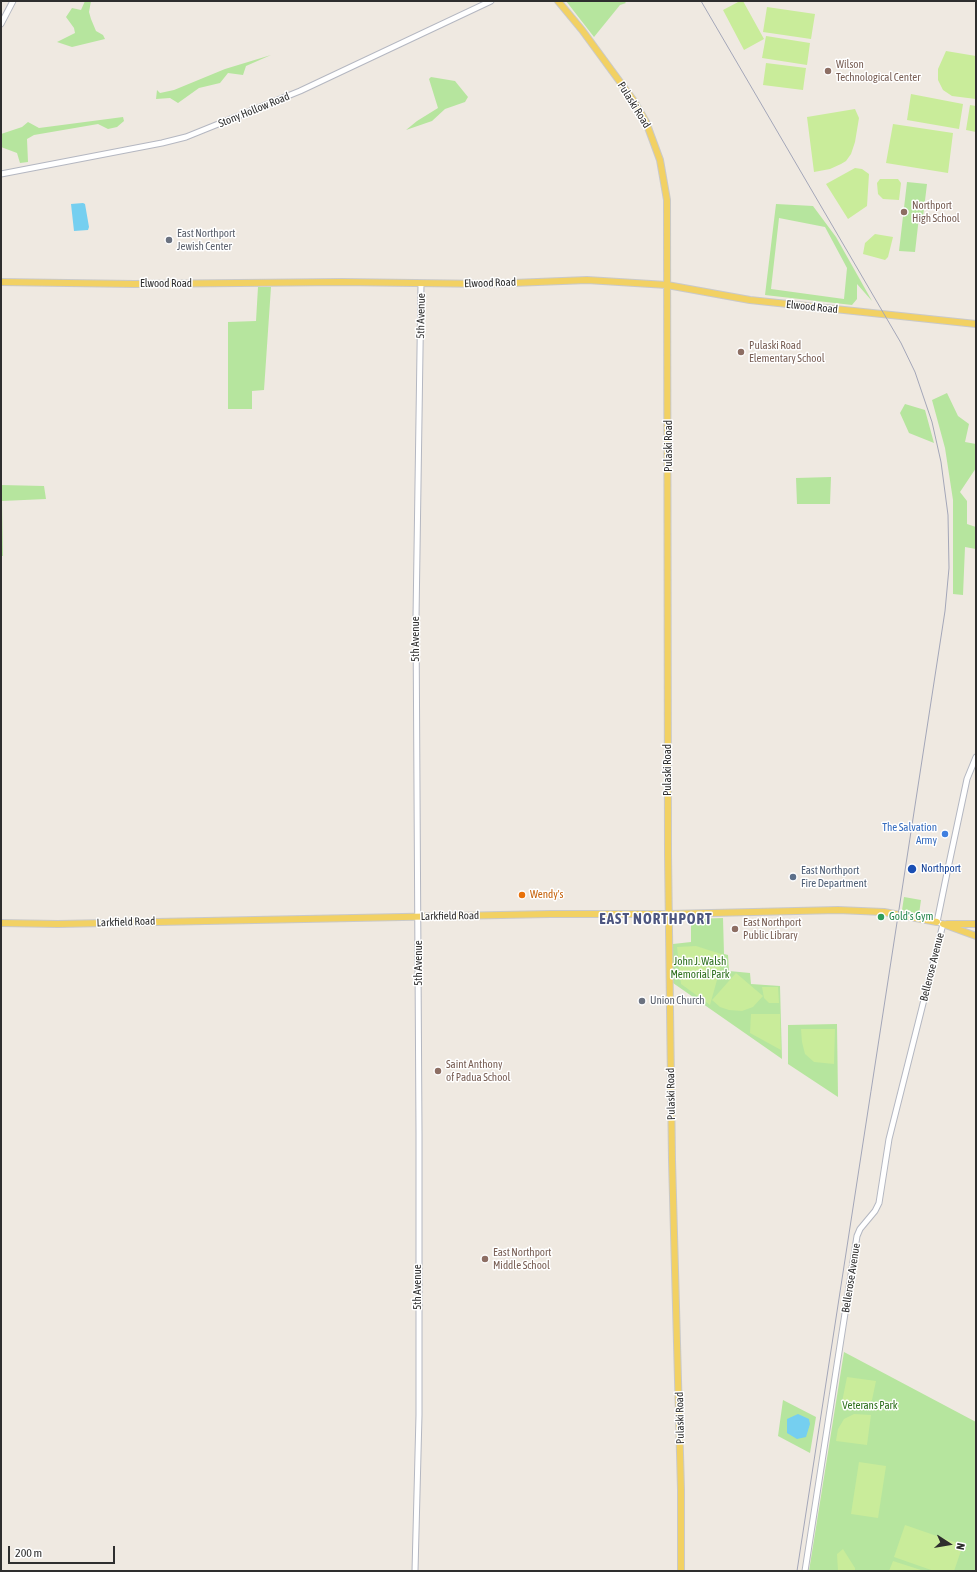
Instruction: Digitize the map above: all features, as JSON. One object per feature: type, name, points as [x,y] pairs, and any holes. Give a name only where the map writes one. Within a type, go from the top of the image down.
[{"type":"main road","name":"Pulaski Road","points":[[558,1],[582,30],[635,103],[654,140],[660,160],[667,200],[669,914],[672,1160],[681,1483],[681,1571]]},
{"type":"main road","name":"Elwood Road","points":[[1,282],[134,284],[342,282],[488,284],[587,280],[667,285],[750,300],[976,324]]},
{"type":"main road","name":"Larkfield Road","points":[[1,923],[60,924],[418,916],[669,914],[838,910],[872,910],[940,923]]},
{"type":"main road","points":[[940,923],[976,924]]},
{"type":"main road","points":[[940,923],[976,936]]},
{"type":"street","points":[[1,24],[13,1]]},
{"type":"street","name":"Stony Hollow Road","points":[[1,174],[186,137],[300,92],[491,1]]},
{"type":"street","name":"5th Avenue","points":[[415,1571],[418,1415],[418,916],[416,618],[421,284]]},
{"type":"street","name":"Bellerose Avenue","points":[[805,1571],[857,1236],[860,1229],[876,1211],[879,1203],[889,1139],[940,923],[959,814],[968,779],[976,757]]},
{"type":"green space","points":[[85,1],[91,1],[89,12],[91,19],[96,31],[103,35],[105,39],[72,47],[57,42],[75,33],[74,28],[66,17],[72,8],[81,10]]},
{"type":"green space","points":[[566,1],[624,1],[626,3],[620,5],[594,37]]},
{"type":"green space","points":[[740,1],[743,1],[764,39],[744,50],[723,10]]},
{"type":"green space","points":[[767,7],[815,14],[811,39],[763,32]]},
{"type":"green space","points":[[766,36],[810,43],[807,65],[762,58]]},
{"type":"green space","points":[[946,51],[976,56],[976,99],[952,96],[943,90],[938,80],[938,69]]},
{"type":"green space","points":[[271,55],[246,66],[243,75],[228,73],[220,83],[199,88],[178,103],[170,98],[156,99],[157,90],[160,93],[174,90],[225,69]]},
{"type":"green space","points":[[766,63],[806,68],[803,90],[763,85]]},
{"type":"green space","points":[[431,77],[455,81],[468,97],[465,102],[445,109],[432,121],[406,130],[438,108],[429,79]]},
{"type":"green space","points":[[911,94],[963,104],[959,129],[907,120]]},
{"type":"green space","points":[[970,105],[976,106],[976,132],[966,130]]},
{"type":"green space","points":[[855,109],[859,118],[855,142],[851,154],[846,161],[841,164],[830,169],[814,172],[807,117]]},
{"type":"green space","points":[[123,117],[124,121],[117,127],[108,129],[98,124],[34,135],[27,139],[28,162],[20,163],[17,153],[1,147],[1,134],[22,127],[28,122],[39,128]]},
{"type":"green space","points":[[893,124],[953,133],[948,173],[886,163]]},
{"type":"green space","points":[[855,168],[862,169],[869,174],[867,206],[848,219],[826,184]]},
{"type":"green space","points":[[880,179],[898,179],[901,183],[899,200],[883,199],[878,194],[877,183]]},
{"type":"green space","points":[[907,182],[927,184],[923,217],[919,217],[915,252],[899,251]]},
{"type":"green space","points":[[776,204],[813,206],[836,237],[872,301],[857,284],[857,299],[852,305],[765,295]],"holes":[[[779,218],[825,227],[847,268],[844,299],[771,289]]]},
{"type":"green space","points":[[875,234],[893,237],[888,257],[885,260],[863,254],[865,243]]},
{"type":"green space","points":[[258,287],[271,287],[264,390],[252,391],[252,409],[228,409],[228,322],[256,321]]},
{"type":"green space","points":[[947,393],[958,416],[969,424],[965,442],[976,444],[976,468],[960,492],[967,501],[967,524],[976,527],[976,549],[965,547],[963,595],[953,594],[953,500],[945,448],[932,400]]},
{"type":"green space","points":[[905,404],[925,410],[934,443],[909,433],[900,413]]},
{"type":"green space","points":[[831,477],[830,504],[797,504],[796,478]]},
{"type":"green space","points":[[1,485],[44,486],[46,499],[2,501],[3,556],[1,556]]},
{"type":"green space","points":[[904,897],[921,900],[919,914],[902,910]]},
{"type":"green space","name":"John J. Walsh Memorial Park","points":[[723,918],[724,954],[728,955],[729,971],[750,973],[751,984],[780,986],[782,1059],[673,983],[673,944],[691,942],[691,919]]},
{"type":"green space","points":[[696,946],[724,955],[710,1005],[681,984],[677,947]]},
{"type":"green space","points":[[736,973],[763,996],[753,1007],[742,1011],[729,1010],[720,1007],[712,1000]]},
{"type":"green space","points":[[762,987],[778,987],[779,1003],[769,1003],[764,998]]},
{"type":"green space","points":[[751,1014],[780,1014],[781,1050],[750,1033]]},
{"type":"green space","points":[[837,1024],[838,1097],[788,1064],[788,1025]]},
{"type":"green space","points":[[801,1029],[835,1029],[834,1064],[814,1062],[805,1054]]},
{"type":"green space","name":"Veterans Park","points":[[844,1352],[976,1422],[976,1571],[809,1571]]},
{"type":"green space","points":[[847,1377],[876,1381],[872,1400],[864,1406],[855,1409],[841,1407]]},
{"type":"green space","points":[[783,1400],[816,1417],[810,1453],[778,1436]]},
{"type":"green space","points":[[854,1414],[871,1415],[867,1445],[836,1441],[838,1429],[844,1419]]},
{"type":"green space","points":[[859,1462],[886,1466],[878,1518],[851,1514]]},
{"type":"green space","points":[[905,1525],[963,1545],[954,1571],[934,1571],[894,1557]]},
{"type":"green space","points":[[843,1549],[855,1568],[855,1571],[838,1571],[837,1554]]},
{"type":"green space","points":[[893,1561],[924,1571],[889,1571]]},
{"type":"water","points":[[71,204],[85,204],[89,227],[88,230],[74,231]]},
{"type":"water","points":[[798,1414],[809,1419],[810,1424],[806,1437],[797,1439],[787,1433],[787,1419]]},
{"type":"railway","points":[[701,1],[901,343],[915,372],[932,422],[941,462],[948,515],[949,568],[945,611],[797,1571]]},
{"type":"place","name":"Wilson Technological Center","points":[[828,71]]},
{"type":"place","name":"Northport High School","points":[[904,212]]},
{"type":"place","name":"East Northport Jewish Center","points":[[169,240]]},
{"type":"place","name":"Pulaski Road Elementary School","points":[[741,352]]},
{"type":"place","name":"The Salvation Army","points":[[945,834]]},
{"type":"place","name":"Northport","points":[[912,869]]},
{"type":"place","name":"East Northport Fire Department","points":[[793,877]]},
{"type":"place","name":"Wendy's","points":[[522,895]]},
{"type":"place","name":"Gold's Gym","points":[[881,917]]},
{"type":"place","name":"East Northport Public Library","points":[[735,929]]},
{"type":"place","name":"Union Church","points":[[642,1001]]},
{"type":"place","name":"Saint Anthony of Padua School","points":[[438,1071]]},
{"type":"place","name":"East Northport Middle School","points":[[485,1259]]},
{"type":"district","name":"EAST NORTHPORT","points":[[656,919]]}]
